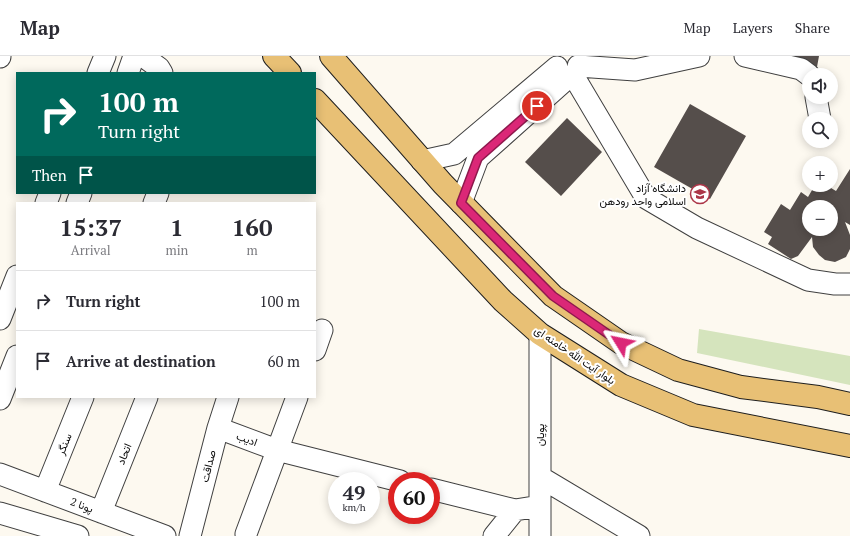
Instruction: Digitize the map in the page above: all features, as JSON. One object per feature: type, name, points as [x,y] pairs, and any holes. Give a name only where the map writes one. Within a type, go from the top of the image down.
[{"type":"main road","points":[[274,56],[289,72]]},
{"type":"main road","points":[[331,56],[422,161],[461,203],[553,296],[621,343],[678,370],[741,387],[818,397],[850,404]]},
{"type":"main road","name":"بلوار آیت الله خامنه ای","points":[[316,101],[503,301],[540,334],[620,385],[693,416],[850,446]]},
{"type":"street","points":[[98,72],[105,56]]},
{"type":"street","points":[[128,72],[134,56]]},
{"type":"street","points":[[143,56],[159,68],[161,72]]},
{"type":"street","points":[[422,161],[454,154],[566,64],[627,63],[635,70],[699,56]]},
{"type":"street","points":[[745,56],[802,70]]},
{"type":"street","points":[[461,203],[478,158],[566,64]]},
{"type":"street","points":[[566,64],[646,198],[697,228],[808,280],[835,284],[850,284]]},
{"type":"street","points":[[0,319],[16,279]]},
{"type":"street","points":[[316,347],[322,330]]},
{"type":"street","name":"پویان","points":[[540,334],[540,536]]},
{"type":"street","points":[[0,400],[16,359]]},
{"type":"street","name":"سنگر","points":[[45,491],[83,398]]},
{"type":"street","name":"اتحاد","points":[[101,512],[147,398]]},
{"type":"street","name":"صداقت","points":[[190,536],[218,428],[228,398]]},
{"type":"street","points":[[246,534],[297,398]]},
{"type":"street","name":"ادیب","points":[[218,428],[277,450],[388,478]]},
{"type":"street","name":"پونا 2","points":[[0,474],[165,536]]},
{"type":"street","points":[[540,477],[639,536]]},
{"type":"street","points":[[440,491],[515,510],[540,506]]},
{"type":"street","points":[[494,536],[515,510]]},
{"type":"street","points":[[0,513],[78,536]]},
{"type":"green space","points":[[699,329],[850,356],[850,385],[697,353]]},
{"type":"building","points":[[782,56],[819,56],[817,67],[781,60]]},
{"type":"building","points":[[690,104],[746,136],[710,199],[654,167]]},
{"type":"building","points":[[567,118],[602,152],[561,196],[525,162]]},
{"type":"building","points":[[850,169],[850,225],[845,222],[850,235],[850,249],[846,257],[835,262],[825,260],[813,247],[812,237],[798,256],[791,259],[768,244],[772,237],[764,232],[781,204],[790,210],[801,192],[808,197],[811,192],[838,192],[838,188]]},
{"type":"place","name":"دانشگاه آزاد اسلامی واحد رودهن","points":[[700,194]]},
{"type":"route","points":[[537,106],[478,158],[461,203],[553,296],[621,343]]}]
